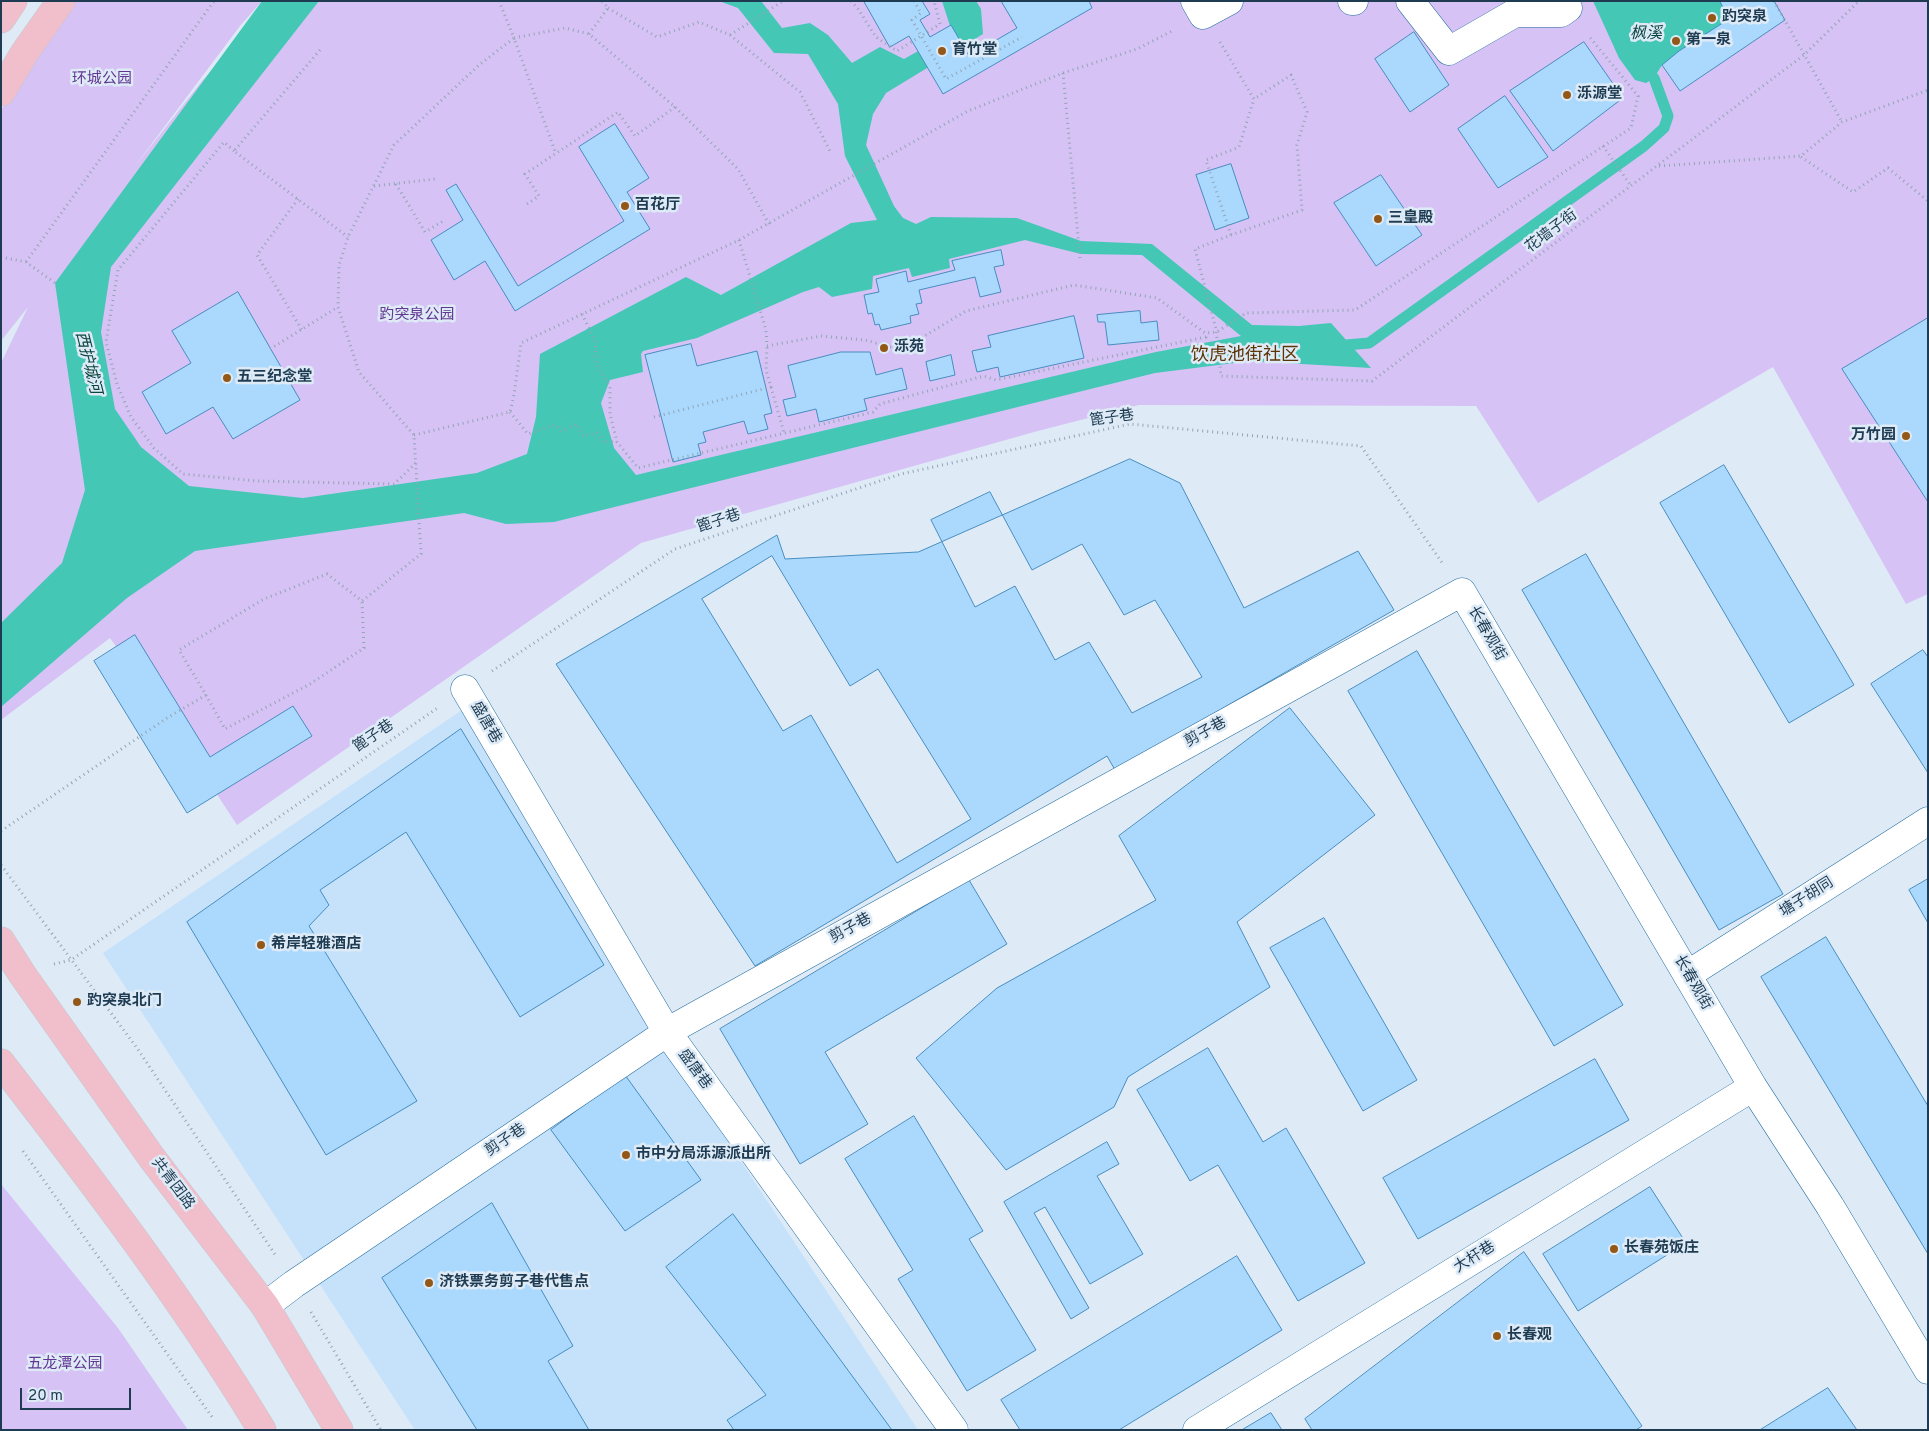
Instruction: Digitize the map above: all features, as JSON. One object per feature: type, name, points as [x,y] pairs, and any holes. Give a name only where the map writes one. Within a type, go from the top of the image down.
[{"type":"main road","points":[[1,19],[13,1]]},
{"type":"main road","points":[[1,92],[24,52],[61,1]]},
{"type":"main road","name":"共青团路","points":[[1,941],[22,974],[152,1158],[265,1306],[339,1430]]},
{"type":"main road","points":[[1,1063],[100,1191],[204,1338],[262,1430]]},
{"type":"street","points":[[1205,17],[1229,1]]},
{"type":"street","points":[[1410,1],[1448,51],[1515,13],[1565,10]]},
{"type":"street","name":"长春观街","points":[[1462,592],[1752,1087],[1830,1206],[1928,1370]]},
{"type":"street","name":"剪子巷","points":[[265,1306],[294,1284],[667,1032],[1462,592]]},
{"type":"street","name":"盛唐巷","points":[[465,689],[667,1032],[954,1430]]},
{"type":"street","name":"塘子胡同","points":[[1687,975],[1928,821]]},
{"type":"street","name":"大杆巷","points":[[1197,1430],[1752,1087]]},
{"type":"path","points":[[26,262],[214,1]]},
{"type":"path","points":[[499,1],[556,154]]},
{"type":"path","points":[[602,1],[608,8],[657,37],[699,22],[730,35],[800,92],[830,151]]},
{"type":"path","points":[[851,1],[876,37],[897,51],[940,24],[934,1]]},
{"type":"path","points":[[914,1],[921,13],[912,20],[946,79],[1022,37]]},
{"type":"path","points":[[1774,1],[1842,122]]},
{"type":"path","name":"花墙子街","points":[[1217,332],[1221,376],[1372,381],[1804,55],[1859,1]]},
{"type":"path","points":[[730,35],[782,2]]},
{"type":"path","points":[[589,34],[608,8]]},
{"type":"path","points":[[767,346],[821,336],[865,340],[901,350],[966,311],[1074,285],[1157,298],[1205,333],[1217,332],[1246,313],[1355,310],[1631,128],[1638,96],[1565,10]]},
{"type":"path","points":[[510,412],[521,343],[739,240],[968,111],[1064,73],[1137,49],[1205,17],[1254,99]]},
{"type":"path","points":[[362,601],[421,554],[416,463],[414,435],[359,372],[338,307],[339,265],[348,237],[394,145],[479,65],[514,38],[565,28],[589,34],[675,107],[738,169],[769,224]]},
{"type":"path","points":[[234,151],[320,50]]},
{"type":"path","points":[[1064,73],[1080,258]]},
{"type":"path","points":[[1217,332],[1195,249],[1230,234],[1302,210],[1297,144],[1308,112],[1291,75],[1254,99],[1239,147],[1206,160],[1230,234]]},
{"type":"path","points":[[1659,166],[1801,156],[1842,122],[1928,90]]},
{"type":"path","points":[[527,204],[539,196],[526,174],[618,112],[635,136],[675,107]]},
{"type":"path","points":[[348,237],[224,142],[118,270],[106,342],[117,384],[131,417],[154,448],[183,474],[258,481],[394,484],[416,463]]},
{"type":"path","points":[[1603,146],[1632,186]]},
{"type":"path","points":[[1801,156],[1853,192],[1888,168],[1928,201]]},
{"type":"path","points":[[374,186],[435,179]]},
{"type":"path","points":[[396,184],[425,232],[445,220]]},
{"type":"path","points":[[298,199],[256,255],[302,330]]},
{"type":"path","points":[[739,240],[766,330],[766,370],[784,433]]},
{"type":"path","points":[[1,257],[26,262],[55,283]]},
{"type":"path","points":[[270,349],[338,307]]},
{"type":"path","points":[[582,314],[595,341],[596,363],[610,387],[610,414],[617,442],[638,468],[872,412],[880,404],[984,376],[996,380],[1206,337],[1205,333]]},
{"type":"path","points":[[654,417],[771,387]]},
{"type":"path","points":[[414,435],[510,412]]},
{"type":"path","points":[[510,412],[528,434],[555,425],[562,431],[577,424],[583,436],[597,433],[603,442],[617,442]]},
{"type":"path","name":"篦子巷","points":[[22,974],[71,960],[465,689],[675,549],[901,474],[1130,424],[1361,446],[1462,592]]},
{"type":"path","points":[[326,574],[362,601],[364,648],[310,684],[225,729],[179,650],[264,599],[326,574]]},
{"type":"path","points":[[1,832],[167,718],[206,695]]},
{"type":"path","points":[[1,865],[137,1048],[294,1284],[381,1430]]},
{"type":"path","points":[[18,1143],[215,1422]]},
{"type":"shaded area","points":[[462,710],[673,1058],[918,1430],[415,1430],[103,953]]},
{"type":"green space","name":"趵突泉公园","points":[[54,1],[262,1],[240,26],[132,170],[202,81],[273,1],[1928,1],[1928,594],[1906,604],[1773,367],[1538,503],[1476,406],[1139,405],[1034,432],[641,543],[237,825],[167,718],[110,638],[1,720],[1,363],[28,307],[1,341],[1,111]]},
{"type":"green space","name":"五龙潭公园","points":[[1,1184],[118,1328],[188,1430],[1,1430]]},
{"type":"water","name":"西护城河","points":[[262,1],[319,1],[111,267],[101,332],[115,409],[141,447],[189,486],[303,498],[477,473],[527,454],[536,417],[540,354],[686,277],[721,295],[851,223],[877,220],[845,156],[838,104],[808,54],[774,53],[738,8],[719,1],[761,1],[782,28],[810,23],[828,35],[852,63],[880,47],[904,59],[952,32],[942,1],[976,1],[981,9],[983,34],[886,93],[873,114],[866,145],[894,206],[903,218],[916,224],[931,217],[1017,218],[1081,241],[1152,244],[1252,325],[1299,326],[1331,323],[1371,368],[1250,361],[1155,373],[554,522],[506,524],[464,513],[195,551],[127,598],[1,707],[1,623],[62,563],[85,490],[55,283]],"holes":[[[1025,240],[1081,254],[1142,255],[1241,336],[1156,352],[636,475],[614,448],[601,403],[610,380],[643,372],[641,354],[643,351],[697,338],[803,292],[819,287],[832,297],[872,289],[873,276],[909,268],[912,277],[950,268],[949,259]]]},
{"type":"water","name":"枫溪","points":[[1593,1],[1720,1],[1729,19],[1662,65],[1654,78],[1646,83],[1635,80],[1619,58]]},
{"type":"building","name":"育竹堂","points":[[864,1],[922,1],[930,14],[920,20],[930,37],[951,25],[969,56],[1017,28],[1001,1],[1089,1],[1092,8],[943,94],[909,36],[890,47]]},
{"type":"building","points":[[1720,1],[1774,1],[1785,20],[1680,91],[1662,65],[1679,51],[1729,19]]},
{"type":"building","points":[[1414,32],[1449,85],[1410,112],[1375,59]]},
{"type":"building","name":"泺源堂","points":[[1584,42],[1623,98],[1553,151],[1510,91]]},
{"type":"building","points":[[1505,96],[1548,157],[1498,188],[1458,129]]},
{"type":"building","name":"百花厅","points":[[615,124],[649,178],[627,192],[650,229],[515,311],[485,261],[454,280],[431,240],[463,220],[446,190],[456,184],[518,286],[624,221],[579,147]]},
{"type":"building","points":[[1231,164],[1249,218],[1215,230],[1196,175]]},
{"type":"building","name":"三皇殿","points":[[1381,175],[1422,235],[1376,266],[1334,203]]},
{"type":"building","points":[[1001,250],[1004,265],[994,267],[1001,292],[980,297],[975,277],[919,290],[922,303],[916,304],[919,314],[910,316],[911,323],[881,330],[879,324],[875,325],[872,313],[868,314],[864,295],[879,292],[876,279],[906,271],[908,282],[955,270],[952,261]]},
{"type":"building","name":"五三纪念堂","points":[[238,292],[300,400],[233,439],[213,407],[166,434],[142,392],[191,363],[172,331]]},
{"type":"building","points":[[1140,311],[1141,323],[1157,321],[1159,340],[1108,345],[1105,322],[1098,322],[1097,315]]},
{"type":"building","points":[[1074,316],[1084,358],[1000,377],[998,367],[977,372],[972,351],[991,347],[988,336]]},
{"type":"building","name":"万竹园","points":[[1928,318],[1928,502],[1842,369]]},
{"type":"building","points":[[691,344],[697,366],[757,351],[772,413],[764,415],[768,429],[748,434],[744,421],[703,432],[706,442],[698,444],[701,455],[673,462],[645,355]]},
{"type":"building","points":[[841,352],[870,352],[876,375],[902,368],[907,389],[864,399],[867,410],[819,422],[816,409],[787,416],[783,400],[796,397],[788,366]]},
{"type":"building","points":[[951,355],[955,375],[930,381],[926,362]]},
{"type":"building","points":[[1130,459],[1180,483],[1244,608],[1358,551],[1394,610],[1115,770],[1107,756],[755,966],[556,664],[777,535],[785,559],[918,552]]},
{"type":"building","points":[[1724,465],[1854,685],[1789,723],[1660,503]]},
{"type":"building","points":[[990,492],[1032,570],[1082,544],[1124,615],[1155,600],[1202,677],[1132,713],[1089,642],[1055,660],[1015,586],[975,607],[931,520]]},
{"type":"building","points":[[1586,554],[1783,894],[1719,930],[1522,590]]},
{"type":"building","points":[[772,556],[850,686],[878,669],[971,819],[897,863],[811,715],[783,731],[702,599]]},
{"type":"building","points":[[135,635],[210,757],[293,706],[312,736],[187,813],[94,661]]},
{"type":"building","points":[[1923,650],[1928,657],[1928,773],[1871,684]]},
{"type":"building","points":[[1417,651],[1623,1005],[1554,1046],[1348,691]]},
{"type":"building","points":[[1290,708],[1375,815],[1237,922],[1270,987],[1128,1077],[1114,1107],[1006,1170],[916,1058],[997,988],[1156,900],[1119,836]]},
{"type":"building","name":"希岸轻雅酒店","points":[[461,729],[604,965],[520,1017],[406,832],[320,890],[329,905],[309,926],[417,1101],[326,1155],[187,922]]},
{"type":"building","points":[[1928,879],[1928,923],[1909,890]]},
{"type":"building","points":[[969,880],[1007,944],[825,1052],[868,1124],[800,1164],[720,1029]]},
{"type":"building","points":[[1324,918],[1417,1080],[1363,1111],[1270,948]]},
{"type":"building","points":[[1826,937],[1928,1106],[1928,1254],[1761,977]]},
{"type":"building","points":[[1208,1048],[1263,1142],[1286,1128],[1365,1263],[1298,1301],[1218,1165],[1190,1181],[1137,1090]]},
{"type":"building","points":[[1595,1059],[1629,1120],[1418,1239],[1383,1178]]},
{"type":"building","name":"市中分局泺源派出所","points":[[625,1075],[701,1180],[625,1231],[551,1130]]},
{"type":"building","points":[[914,1116],[983,1231],[969,1239],[1036,1350],[967,1391],[898,1279],[913,1270],[845,1159]]},
{"type":"building","points":[[1107,1142],[1119,1164],[1097,1176],[1143,1254],[1090,1284],[1045,1207],[1034,1213],[1089,1308],[1071,1319],[1004,1202]]},
{"type":"building","name":"长春苑饭庄","points":[[1650,1187],[1686,1243],[1578,1311],[1543,1254]]},
{"type":"building","points":[[492,1203],[573,1346],[548,1361],[589,1430],[477,1430],[382,1278]]},
{"type":"building","points":[[733,1214],[892,1430],[734,1430],[727,1420],[766,1395],[666,1267]]},
{"type":"building","name":"长春观","points":[[1524,1252],[1642,1426],[1636,1430],[1312,1430],[1305,1419]]},
{"type":"building","points":[[1237,1256],[1282,1330],[1119,1430],[1020,1430],[1001,1400]]},
{"type":"building","points":[[1828,1388],[1857,1430],[1760,1430]]},
{"type":"building","points":[[1271,1413],[1282,1430],[1242,1430]]},
{"type":"waterway","points":[[1335,346],[1369,343],[1644,146],[1664,128],[1668,116],[1654,78]]},
{"type":"place","name":"趵突泉","points":[[1712,18]]},
{"type":"place","name":"第一泉","points":[[1676,41]]},
{"type":"place","name":"育竹堂","points":[[942,51]]},
{"type":"place","name":"泺源堂","points":[[1567,95]]},
{"type":"place","name":"百花厅","points":[[625,206]]},
{"type":"place","name":"三皇殿","points":[[1378,219]]},
{"type":"place","name":"泺苑","points":[[884,348]]},
{"type":"place","name":"五三纪念堂","points":[[227,378]]},
{"type":"place","name":"万竹园","points":[[1906,436]]},
{"type":"place","name":"希岸轻雅酒店","points":[[261,945]]},
{"type":"place","name":"趵突泉北门","points":[[77,1002]]},
{"type":"place","name":"市中分局泺源派出所","points":[[626,1155]]},
{"type":"place","name":"长春苑饭庄","points":[[1614,1249]]},
{"type":"place","name":"济铁票务剪子巷代售点","points":[[429,1283]]},
{"type":"place","name":"长春观","points":[[1497,1336]]},
{"type":"district","name":"饮虎池街社区","points":[[1245,356]]},
{"type":"park label","name":"环城公园","points":[[102,80]]}]
